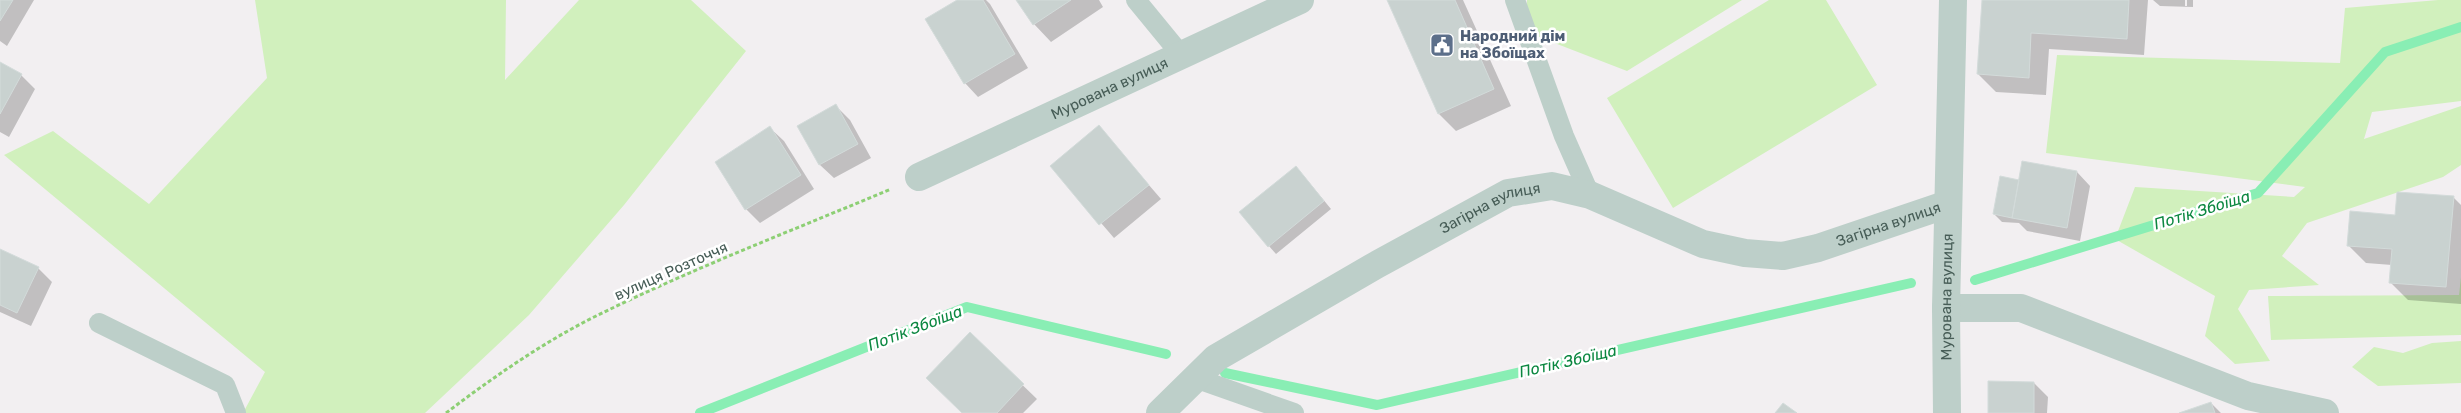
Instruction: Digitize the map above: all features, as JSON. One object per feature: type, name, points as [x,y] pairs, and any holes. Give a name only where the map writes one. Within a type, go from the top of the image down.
[{"type":"street","name":"Мурована вулиця","points":[[919,177],[1300,0]]},
{"type":"street","name":"Мурована вулиця","points":[[1947,413],[1946,308],[1953,0]]},
{"type":"street","name":"Загірна вулиця","points":[[1160,413],[1216,358],[1378,264],[1508,193],[1552,186],[1590,194],[1703,244],[1745,253],[1783,256],[1818,248],[1948,204]]},
{"type":"street","points":[[1946,308],[2021,308],[2248,396],[2325,413]]},
{"type":"lane","points":[[1136,0],[1182,56]]},
{"type":"lane","points":[[1515,0],[1564,136],[1590,194]]},
{"type":"lane","points":[[100,323],[225,385],[236,413]]},
{"type":"lane","points":[[1196,378],[1294,413]]},
{"type":"path","name":"вулиця Розточчя","points":[[446,413],[529,355],[590,319],[656,288],[919,177]]},
{"type":"green space","points":[[255,0],[506,0],[505,80],[579,0],[691,0],[746,51],[624,205],[529,315],[425,413],[243,413],[265,372],[4,155],[53,131],[149,204],[267,78]]},
{"type":"green space","points":[[1527,0],[1742,0],[1627,71],[1526,32]]},
{"type":"green space","points":[[1769,0],[1826,0],[1877,85],[1673,208],[1607,98]]},
{"type":"green space","points":[[2438,0],[2461,0],[2461,101],[2372,112],[2364,139],[2461,106],[2461,165],[2443,177],[2307,223],[2282,256],[2319,285],[2249,290],[2238,309],[2270,361],[2235,364],[2205,336],[2215,296],[2115,239],[2135,187],[2294,197],[2305,187],[2046,153],[2057,55],[2340,63],[2345,8]]},
{"type":"green space","points":[[2461,277],[2461,335],[2271,340],[2268,296],[2459,295]]},
{"type":"green space","points":[[2461,341],[2461,383],[2378,386],[2352,367],[2374,347],[2403,353],[2432,343]]},
{"type":"building","points":[[0,0],[13,0],[0,21]]},
{"type":"building","points":[[957,0],[983,0],[1015,54],[964,84],[925,19]]},
{"type":"building","points":[[1016,0],[1071,0],[1033,25]]},
{"type":"building","points":[[1387,0],[1455,0],[1494,89],[1438,114]]},
{"type":"building","points":[[1982,0],[2129,0],[2127,39],[2031,33],[2029,78],[1977,74]]},
{"type":"building","points":[[0,62],[22,74],[0,114]]},
{"type":"building","points":[[836,104],[858,144],[819,165],[797,126]]},
{"type":"building","points":[[1099,125],[1149,185],[1099,225],[1050,166]]},
{"type":"building","points":[[770,126],[801,175],[745,210],[715,162]]},
{"type":"building","points":[[2022,161],[2077,171],[2067,228],[2012,218]]},
{"type":"building","points":[[1296,166],[1324,201],[1268,247],[1239,212]]},
{"type":"building","points":[[2000,176],[2019,180],[2012,218],[1993,214]]},
{"type":"building","points":[[2397,192],[2454,196],[2446,287],[2389,283],[2392,249],[2347,246],[2350,211],[2395,215]]},
{"type":"building","points":[[0,249],[39,267],[17,313],[0,305]]},
{"type":"building","points":[[970,332],[1024,384],[997,413],[962,413],[926,378]]},
{"type":"building","points":[[1988,381],[2034,382],[2034,413],[1988,413]]},
{"type":"building","points":[[2211,402],[2215,413],[2179,413]]},
{"type":"building","points":[[1783,403],[1797,413],[1775,413]]},
{"type":"waterway","name":"Потік Збоїща","points":[[1975,280],[2258,193],[2385,52],[2461,27]]},
{"type":"waterway","name":"Потік Збоїща","points":[[1225,373],[1377,405],[1911,283]]},
{"type":"waterway","name":"Потік Збоїща","points":[[700,413],[967,307],[1166,354]]},
{"type":"place","name":"Народний дім на Збоїщах","points":[[1442,45]]}]
